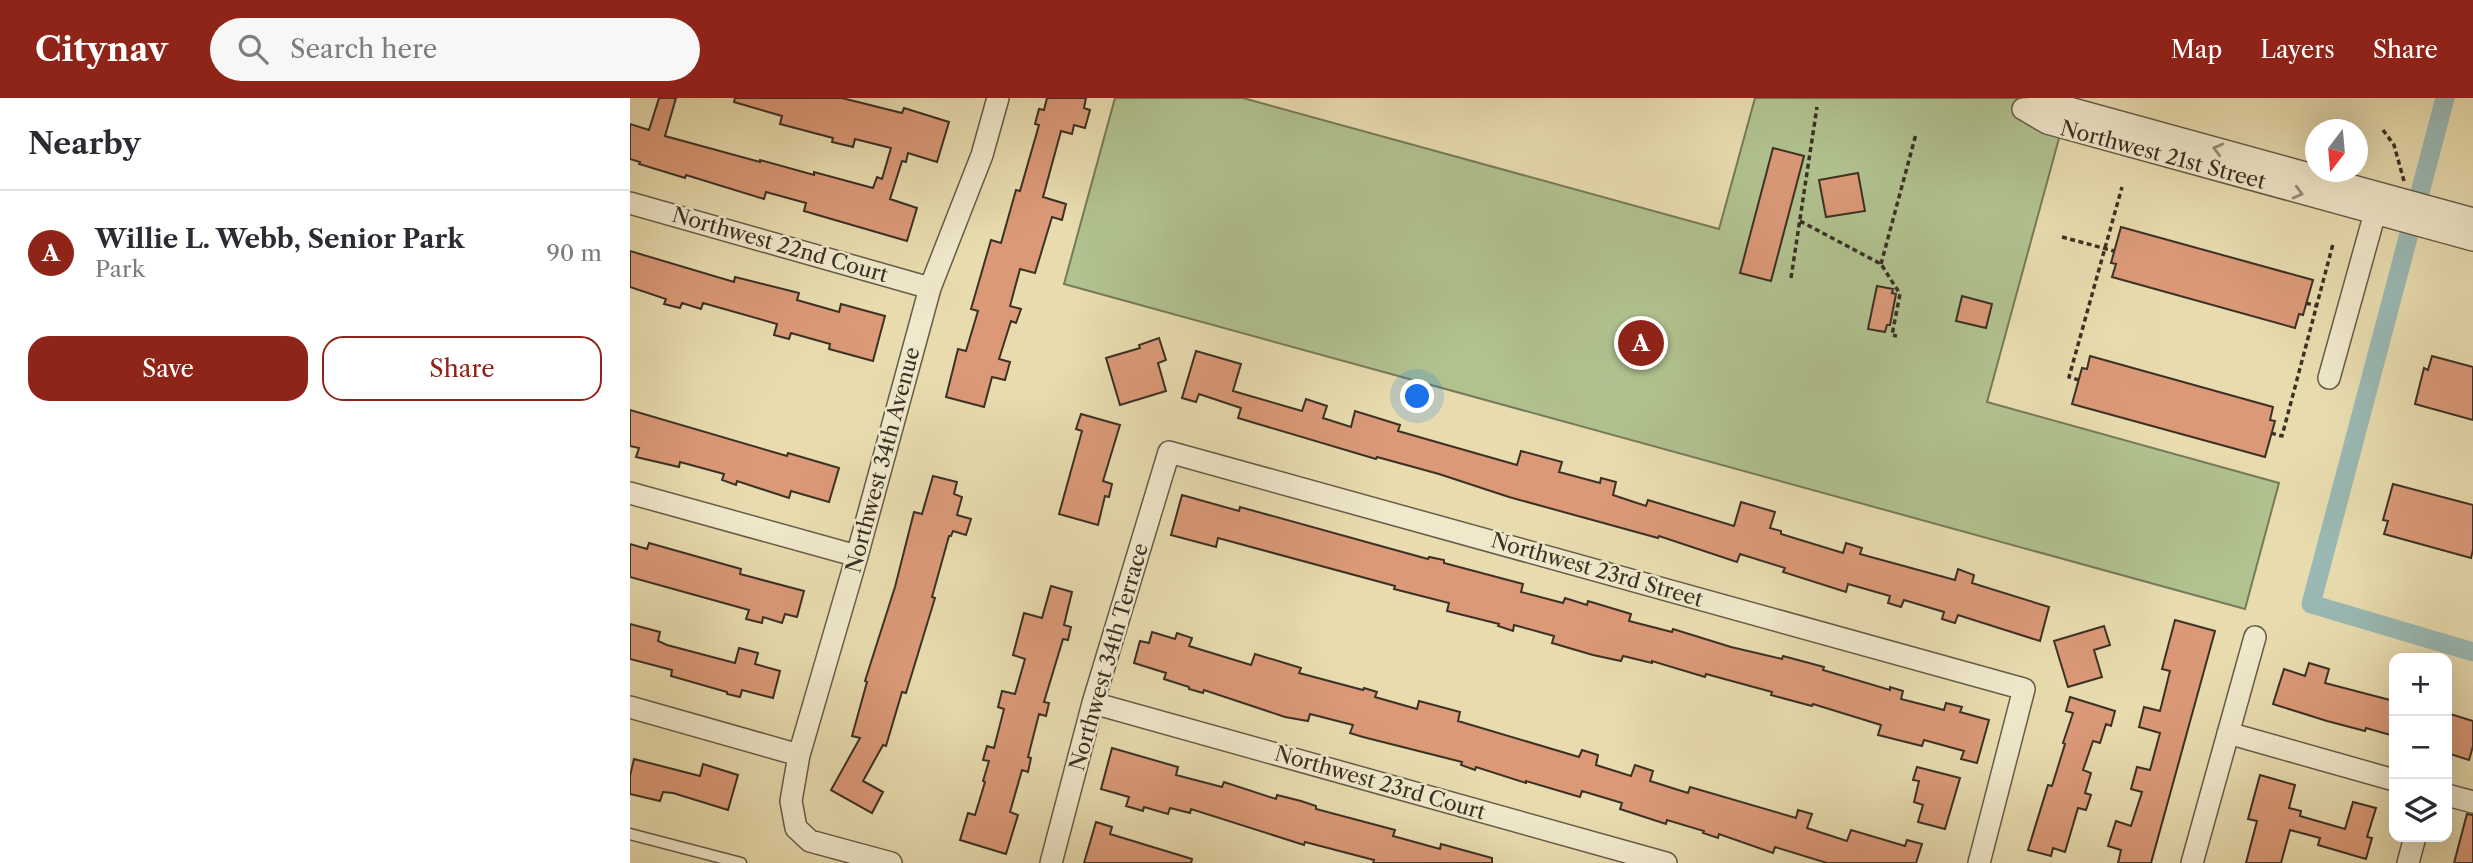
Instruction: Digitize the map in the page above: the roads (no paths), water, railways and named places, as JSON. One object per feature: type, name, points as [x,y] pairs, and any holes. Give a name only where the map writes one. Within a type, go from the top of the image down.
[{"type":"street","name":"Northwest 34th Avenue","points":[[891,863],[810,841],[796,828],[791,800],[799,755],[930,288],[982,155],[998,98]]},
{"type":"street","name":"Northwest 21st Street","points":[[2473,219],[2378,204],[2047,124],[2022,109],[2062,106],[2378,204],[2473,240]]},
{"type":"street","name":"Northwest 22nd Court","points":[[630,203],[930,288]]},
{"type":"street","points":[[2329,378],[2378,204]]},
{"type":"street","name":"Northwest 23rd Street","points":[[1169,452],[2024,689],[1979,863]]},
{"type":"street","name":"Northwest 34th Terrace","points":[[1051,863],[1093,703],[1169,452]]},
{"type":"street","points":[[630,493],[857,556]]},
{"type":"street","points":[[2192,863],[2255,637]]},
{"type":"street","name":"Northwest 23rd Court","points":[[1093,703],[1666,863]]},
{"type":"street","points":[[630,707],[799,755]]},
{"type":"street","points":[[2228,733],[2390,779]]},
{"type":"street","points":[[2452,796],[2473,802]]},
{"type":"street","points":[[2408,863],[2414,842]]},
{"type":"lane","points":[[630,834],[741,863]]},
{"type":"waterway","points":[[2445,98],[2311,604],[2473,652]]},
{"type":"place","name":"Willie L. Webb, Senior Park","points":[[1641,343]]}]
